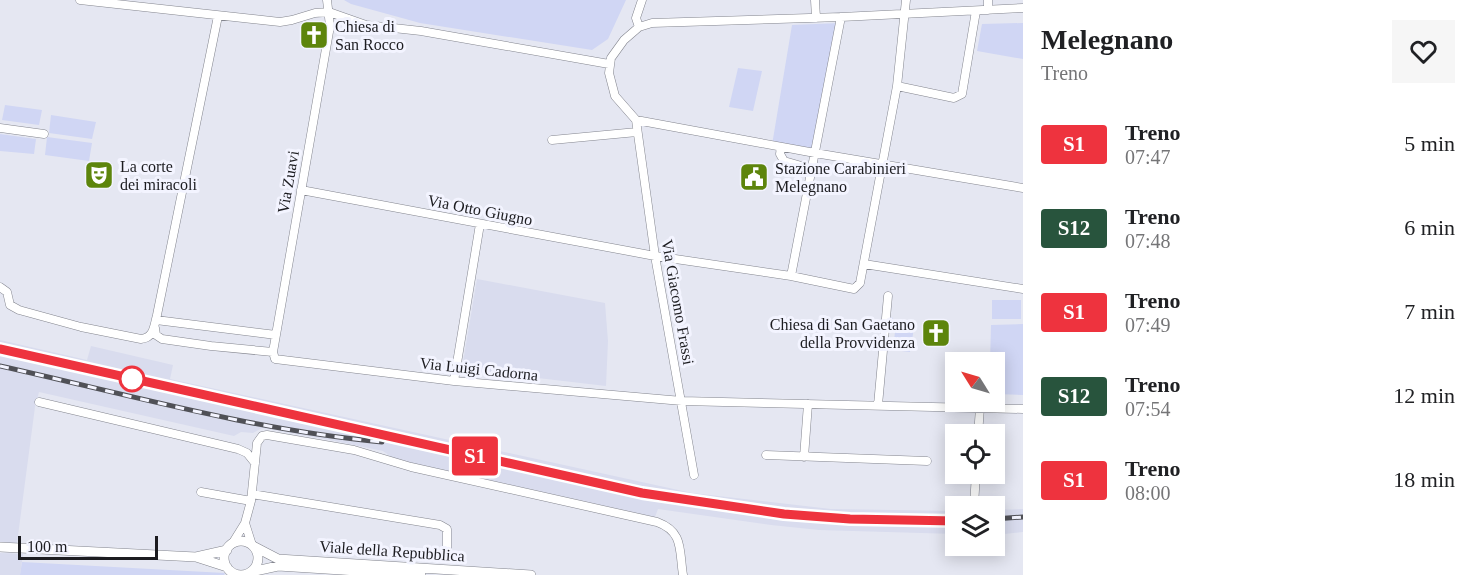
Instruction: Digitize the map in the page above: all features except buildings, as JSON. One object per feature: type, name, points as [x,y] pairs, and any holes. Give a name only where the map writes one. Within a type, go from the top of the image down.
[{"type":"street","points":[[80,0],[284,22],[315,13],[329,12],[366,25],[421,31],[609,64]]},
{"type":"street","name":"Via Zuavi","points":[[273,355],[330,26],[327,0]]},
{"type":"street","points":[[642,0],[636,18],[643,26]]},
{"type":"street","points":[[815,0],[816,18]]},
{"type":"street","points":[[906,0],[897,86],[864,264],[1023,289]]},
{"type":"street","points":[[988,0],[988,10]]},
{"type":"street","points":[[1023,8],[643,26],[624,40],[609,64],[613,93],[619,103],[636,120],[1023,188]]},
{"type":"street","points":[[897,86],[954,98],[959,96],[964,90],[976,11]]},
{"type":"street","points":[[0,287],[6,290],[9,303],[15,308],[81,327],[145,339],[153,331],[218,16]]},
{"type":"street","points":[[791,276],[841,17]]},
{"type":"street","name":"Via Giacomo Frassi","points":[[636,120],[655,256],[694,476]]},
{"type":"street","points":[[0,128],[44,134]]},
{"type":"street","points":[[552,140],[637,132]]},
{"type":"street","points":[[781,147],[780,154],[784,161],[812,169]]},
{"type":"street","name":"Via Otto Giugno","points":[[301,190],[655,256],[791,276],[851,289],[856,288],[860,282],[864,264]]},
{"type":"street","points":[[454,381],[480,224]]},
{"type":"street","points":[[878,405],[888,296]]},
{"type":"street","points":[[156,320],[276,336]]},
{"type":"street","name":"Via Luigi Cadorna","points":[[156,320],[154,331],[160,338],[273,355],[278,360],[454,381],[682,401],[945,407]]},
{"type":"street","points":[[39,402],[238,449],[255,459]]},
{"type":"street","points":[[804,457],[808,404]]},
{"type":"street","name":"Via Luigi Cadorna","points":[[1005,409],[1023,409]]},
{"type":"street","points":[[230,571],[225,556],[245,523],[260,438],[267,435],[354,450],[411,467],[668,526],[678,539],[683,575]]},
{"type":"street","points":[[766,455],[927,461]]},
{"type":"street","points":[[201,492],[251,497],[440,525],[447,530],[447,549]]},
{"type":"street","points":[[245,523],[258,554],[258,559],[250,573]]},
{"type":"street","name":"Viale della Repubblica","points":[[196,557],[229,547],[240,541],[278,559],[531,575]]},
{"type":"street","name":"Viale della Repubblica","points":[[0,547],[196,557],[240,575],[278,566],[421,575]]},
{"type":"shaded area","points":[[344,0],[626,0],[608,39],[592,50],[420,23],[351,4]]},
{"type":"shaded area","points":[[840,23],[815,153],[772,145],[792,25]]},
{"type":"shaded area","points":[[1023,23],[1023,59],[977,51],[982,24]]},
{"type":"shaded area","points":[[738,68],[762,71],[753,111],[729,107]]},
{"type":"shaded area","points":[[5,105],[42,110],[39,125],[2,120]]},
{"type":"shaded area","points":[[51,115],[96,122],[92,139],[49,133]]},
{"type":"shaded area","points":[[0,134],[36,139],[34,154],[0,151]]},
{"type":"shaded area","points":[[47,137],[92,143],[89,161],[45,155]]},
{"type":"shaded area","points":[[477,279],[605,303],[608,341],[606,386],[469,370],[463,362]]},
{"type":"shaded area","points":[[992,300],[1021,300],[1021,319],[992,319]]},
{"type":"shaded area","points":[[888,317],[893,320],[915,322],[910,352],[893,350],[896,322],[887,321]]},
{"type":"shaded area","points":[[1023,324],[1023,395],[1005,394],[1005,352],[990,352],[991,325]]},
{"type":"shaded area","points":[[0,340],[87,360],[91,346],[173,365],[170,379],[692,493],[831,509],[945,511],[945,534],[819,530],[658,509],[655,517],[394,459],[383,451],[330,440],[262,428],[253,433],[241,432],[234,436],[39,392],[17,543],[0,542]]},
{"type":"shaded area","points":[[1023,509],[1023,532],[1005,534],[1005,510]]},
{"type":"shaded area","points":[[0,553],[23,554],[20,575],[0,575]]},
{"type":"shaded area","points":[[22,562],[225,573],[224,575],[20,575]]},
{"type":"railway","points":[[0,349],[643,493],[784,514],[850,519],[945,521]]},
{"type":"railway","points":[[0,366],[238,420],[382,442]]},
{"type":"railway","points":[[1005,518],[1023,517]]},
{"type":"train","name":"S1","points":[[0,349],[642,493],[784,514],[850,519],[945,522]]},
{"type":"place","name":"Chiesa di San Rocco","points":[[314,35]]},
{"type":"place","name":"La corte dei miracoli","points":[[99,175]]},
{"type":"place","name":"Stazione Carabinieri Melegnano","points":[[754,177]]},
{"type":"place","name":"Chiesa di San Gaetano della Provvidenza","points":[[936,333]]}]
